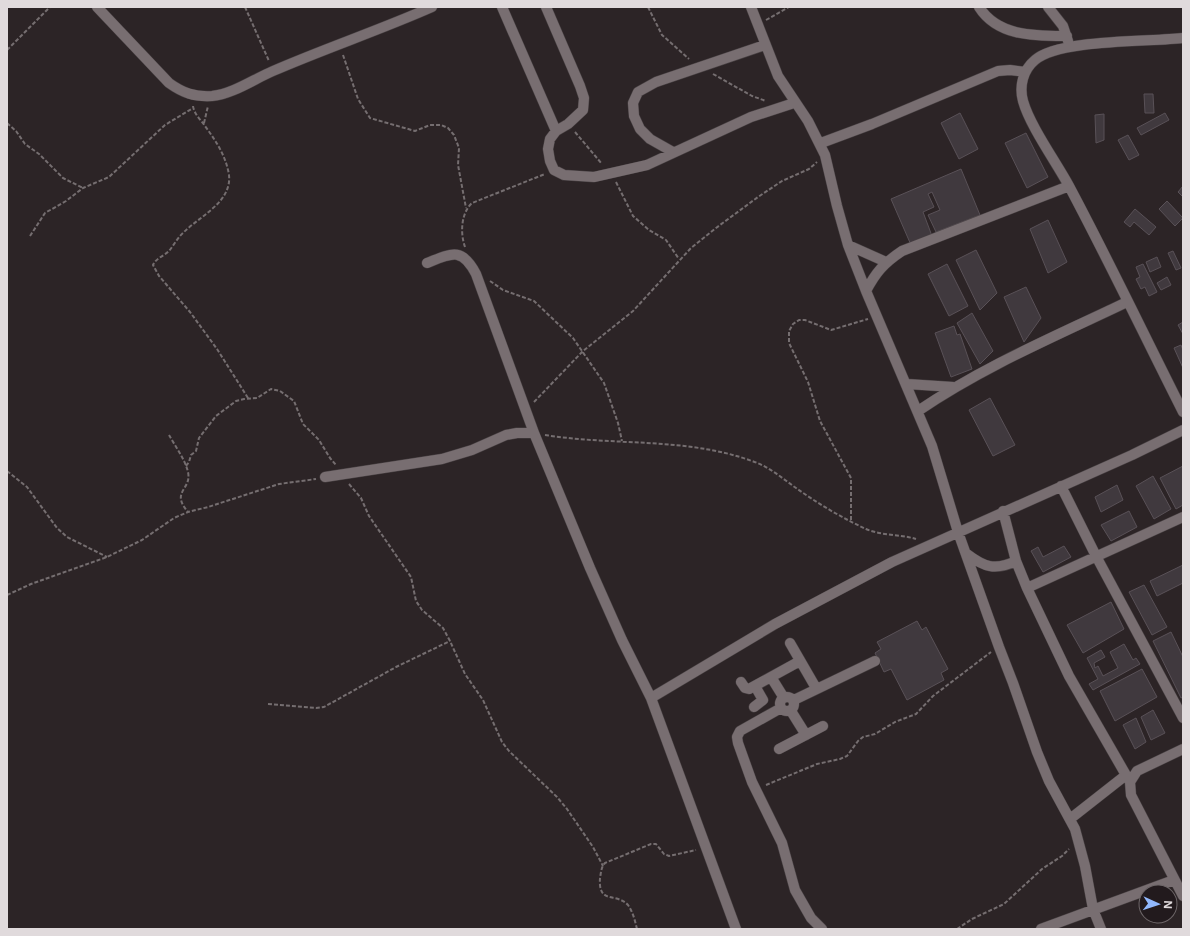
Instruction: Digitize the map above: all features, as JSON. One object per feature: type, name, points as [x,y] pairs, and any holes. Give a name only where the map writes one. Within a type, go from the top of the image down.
[{"type":"street","points":[[96,7],[169,83],[182,92],[196,96],[213,96],[227,92],[340,44],[410,12],[432,7]]},
{"type":"street","points":[[502,7],[556,131]]},
{"type":"street","points":[[546,7],[584,98],[583,110],[568,124],[556,131],[550,139],[548,149],[550,161],[554,170],[564,175],[574,176],[610,174],[647,165],[751,118],[794,103]]},
{"type":"street","points":[[751,7],[778,76],[826,155],[837,206],[848,244],[866,291],[907,384],[932,446],[958,532],[1037,752],[1049,781],[1070,819],[1079,840],[1093,909],[1101,929]]},
{"type":"street","points":[[979,7],[983,14],[1001,27],[1020,34],[1067,36]]},
{"type":"street","points":[[1048,7],[1063,26],[1070,47]]},
{"type":"street","points":[[1183,38],[1157,41],[1118,41],[1070,47],[1036,59],[1025,72],[1022,85],[1023,101],[1032,120],[1069,186],[1183,412]]},
{"type":"street","points":[[673,152],[650,139],[640,129],[634,116],[633,103],[638,92],[656,82],[765,45]]},
{"type":"street","points":[[820,143],[872,124],[998,71],[1010,70],[1025,72]]},
{"type":"street","points":[[866,291],[875,273],[886,262],[902,251],[1069,186]]},
{"type":"street","points":[[848,244],[886,262]]},
{"type":"street","points":[[428,263],[447,256],[458,254],[464,256],[476,274],[527,410],[534,433],[590,568],[622,640],[651,698],[736,929]]},
{"type":"street","points":[[918,411],[953,387],[998,362],[1127,302]]},
{"type":"street","points":[[907,384],[953,387]]},
{"type":"street","points":[[651,698],[775,624],[823,597],[892,562],[1183,430]]},
{"type":"street","points":[[325,477],[442,459],[472,450],[506,436],[517,433],[534,433]]},
{"type":"street","points":[[1061,486],[1096,556],[1183,718]]},
{"type":"street","points":[[1003,511],[1016,561],[1027,588],[1069,676],[1128,778],[1131,796],[1183,896]]},
{"type":"street","points":[[1027,588],[1183,517]]},
{"type":"street","points":[[967,554],[982,565],[993,567],[1006,566],[1016,561]]},
{"type":"street","points":[[790,643],[816,688]]},
{"type":"street","points":[[741,682],[747,690],[800,661]]},
{"type":"street","points":[[822,929],[810,918],[795,890],[782,843],[756,789],[743,758],[737,737],[740,731],[748,726],[816,688],[875,661]]},
{"type":"street","points":[[771,677],[806,735]]},
{"type":"street","points":[[754,707],[763,700],[755,686]]},
{"type":"street","points":[[779,749],[822,726]]},
{"type":"street","points":[[1070,819],[1137,771],[1183,749]]},
{"type":"street","points":[[1041,929],[1174,880]]},
{"type":"path","points":[[7,50],[50,7]]},
{"type":"path","points":[[245,7],[274,71]]},
{"type":"path","points":[[648,7],[662,35],[684,56],[752,96],[780,108]]},
{"type":"path","points":[[758,28],[774,15],[789,7]]},
{"type":"path","points":[[340,44],[349,76],[358,99],[370,118],[415,131],[430,125],[440,125],[448,128],[454,135],[459,148],[458,165],[466,208],[462,226],[463,241],[470,263]]},
{"type":"path","points":[[196,96],[194,99],[193,108],[220,147],[226,163],[229,185],[226,194],[183,232],[168,252],[157,259],[153,265],[159,276],[190,312],[217,348],[249,398]]},
{"type":"path","points":[[204,124],[206,111],[213,96]]},
{"type":"path","points":[[30,236],[44,213],[66,201],[83,188],[110,177],[165,125],[193,108]]},
{"type":"path","points":[[7,123],[16,131],[25,144],[39,154],[63,178],[83,188]]},
{"type":"path","points":[[568,124],[591,149],[610,174],[633,216],[649,230],[666,240],[680,259]]},
{"type":"path","points":[[527,410],[583,351],[633,311],[680,259],[716,228],[782,181],[809,168],[826,155]]},
{"type":"path","points":[[466,208],[480,198],[554,170]]},
{"type":"path","points":[[476,274],[489,280],[503,290],[534,301],[573,338],[604,383],[612,401],[622,441]]},
{"type":"path","points":[[851,520],[851,478],[820,421],[808,382],[789,343],[789,331],[793,324],[799,320],[805,320],[831,330],[877,317]]},
{"type":"path","points":[[186,466],[189,462],[190,455],[196,450],[199,438],[216,416],[236,401],[257,398],[271,389],[276,389],[294,401],[303,424],[319,440],[330,458],[345,475],[361,498],[369,516],[411,577],[416,601],[422,610],[443,628],[465,674],[483,700],[502,742],[509,751],[557,797],[593,847],[603,866]]},
{"type":"path","points":[[534,433],[577,440],[622,441],[694,447],[726,452],[754,461],[776,473],[816,500],[874,532],[912,538],[933,544]]},
{"type":"path","points":[[169,435],[186,466],[188,477],[180,497],[182,504],[188,512]]},
{"type":"path","points":[[7,471],[26,487],[57,528],[67,537],[107,557]]},
{"type":"path","points":[[7,595],[31,584],[107,557],[142,540],[174,518],[188,512],[279,484],[325,477]]},
{"type":"path","points":[[268,704],[316,708],[324,707],[396,667],[450,640]]},
{"type":"path","points":[[756,789],[817,764],[840,760],[847,756],[858,741],[863,737],[875,734],[895,722],[916,714],[947,684],[999,647]]},
{"type":"path","points":[[637,929],[628,906],[622,901],[608,897],[602,892],[600,883],[603,866],[609,860],[651,844],[656,844],[664,854],[669,856],[694,851],[707,851]]},
{"type":"path","points":[[957,929],[972,919],[1004,904],[1042,869],[1062,856],[1071,846]]},
{"type":"building","points":[[1144,94],[1153,94],[1154,113],[1145,113]]},
{"type":"building","points":[[960,113],[978,149],[959,159],[941,123]]},
{"type":"building","points":[[1165,113],[1169,120],[1141,135],[1137,128]]},
{"type":"building","points":[[1104,114],[1104,140],[1096,143],[1095,115]]},
{"type":"building","points":[[1026,133],[1048,177],[1027,188],[1005,143]]},
{"type":"building","points":[[1128,135],[1139,155],[1129,160],[1118,140]]},
{"type":"building","points":[[961,169],[980,215],[936,232],[928,215],[940,210],[932,192],[928,194],[934,207],[923,212],[932,236],[911,245],[891,199]]},
{"type":"building","points":[[1183,186],[1183,197],[1178,192]]},
{"type":"building","points":[[1167,201],[1183,218],[1175,226],[1159,209]]},
{"type":"building","points":[[1135,209],[1156,227],[1149,235],[1134,222],[1130,227],[1124,222]]},
{"type":"building","points":[[1048,220],[1067,262],[1048,273],[1030,229]]},
{"type":"building","points":[[976,250],[997,293],[980,310],[956,260]]},
{"type":"building","points":[[1173,251],[1181,268],[1176,270],[1168,253]]},
{"type":"building","points":[[1157,257],[1161,267],[1150,272],[1146,262]]},
{"type":"building","points":[[947,264],[968,306],[949,316],[928,274]]},
{"type":"building","points":[[1143,264],[1157,292],[1149,296],[1145,287],[1141,289],[1136,279],[1140,277],[1136,267]]},
{"type":"building","points":[[1167,277],[1171,285],[1161,290],[1157,283]]},
{"type":"building","points":[[1026,287],[1041,318],[1024,342],[1004,297]]},
{"type":"building","points":[[972,313],[993,351],[980,364],[957,323]]},
{"type":"building","points":[[1183,322],[1183,334],[1178,325]]},
{"type":"building","points":[[954,326],[957,335],[960,334],[972,369],[951,377],[935,333]]},
{"type":"building","points":[[1181,345],[1183,350],[1183,368],[1174,348]]},
{"type":"building","points":[[990,398],[1015,445],[993,456],[969,410]]},
{"type":"building","points":[[1183,466],[1183,505],[1176,509],[1160,478]]},
{"type":"building","points":[[1153,476],[1171,509],[1154,519],[1136,486]]},
{"type":"building","points":[[1117,485],[1123,500],[1101,512],[1095,497]]},
{"type":"building","points":[[1129,511],[1137,527],[1111,541],[1101,525]]},
{"type":"building","points":[[1064,546],[1071,557],[1043,572],[1031,551],[1038,547],[1043,557]]},
{"type":"building","points":[[1183,565],[1183,583],[1157,596],[1150,581]]},
{"type":"building","points":[[1144,585],[1167,627],[1152,635],[1129,592]]},
{"type":"building","points":[[1111,602],[1124,629],[1083,653],[1067,625]]},
{"type":"building","points":[[917,621],[922,630],[926,627],[948,669],[941,673],[944,680],[907,700],[891,669],[884,672],[875,653],[881,649],[877,642]]},
{"type":"building","points":[[1171,632],[1183,657],[1183,697],[1181,698],[1153,641]]},
{"type":"building","points":[[1124,644],[1133,660],[1136,658],[1140,664],[1093,690],[1089,684],[1098,679],[1087,658],[1101,650],[1105,657],[1094,663],[1095,668],[1098,666],[1103,676],[1118,668],[1110,652]]},
{"type":"building","points":[[1142,669],[1157,697],[1115,721],[1100,691]]},
{"type":"building","points":[[1153,710],[1165,733],[1151,740],[1141,717]]},
{"type":"building","points":[[1136,718],[1146,742],[1135,749],[1123,725]]}]
